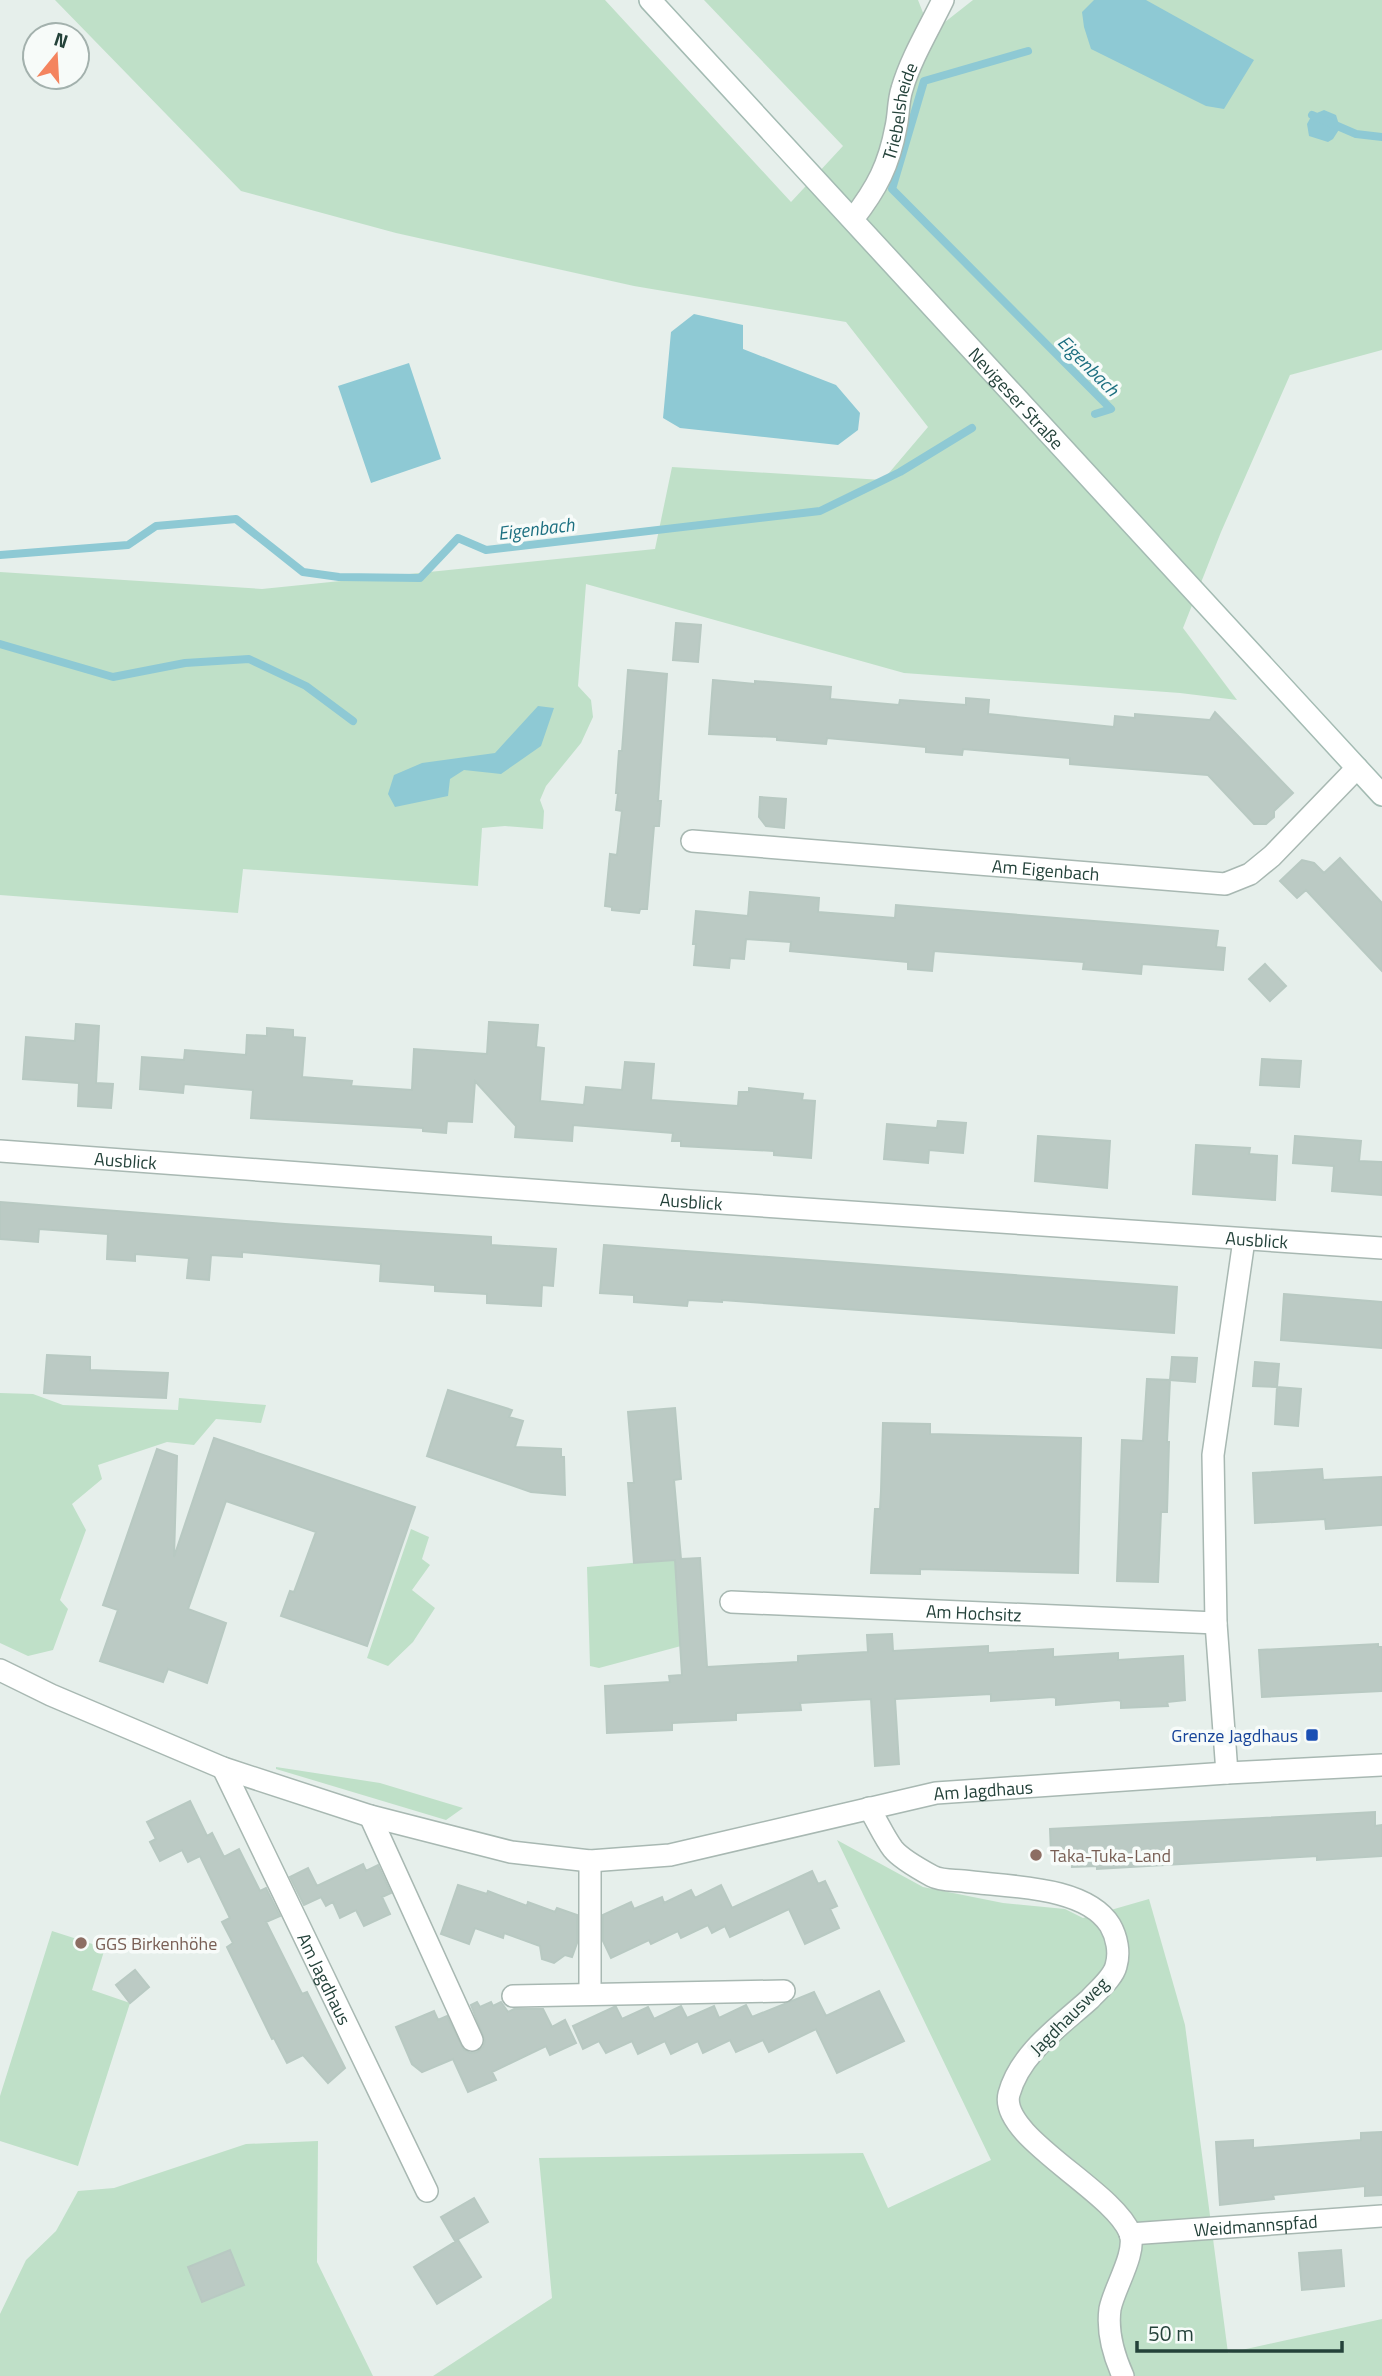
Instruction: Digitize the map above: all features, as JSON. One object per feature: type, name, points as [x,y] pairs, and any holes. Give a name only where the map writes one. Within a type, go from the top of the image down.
[{"type":"street","name":"Nevigeser Straße","points":[[650,0],[1382,795]]},
{"type":"street","name":"Triebelsheide","points":[[853,219],[874,192],[884,173],[897,126],[901,92],[943,0]]},
{"type":"street","name":"Am Eigenbach","points":[[692,841],[1225,884],[1250,874],[1272,856],[1357,768]]},
{"type":"street","name":"Ausblick","points":[[0,1151],[1382,1248]]},
{"type":"street","points":[[1227,1773],[1216,1623],[1213,1455],[1244,1240]]},
{"type":"street","name":"Am Hochsitz","points":[[730,1602],[1216,1623]]},
{"type":"street","name":"Am Jagdhaus","points":[[0,1670],[51,1695],[223,1768],[370,1816],[511,1852],[590,1861],[670,1855],[936,1793],[1382,1765]]},
{"type":"street","name":"Am Jagdhaus","points":[[223,1768],[428,2191]]},
{"type":"street","name":"Jagdhausweg","points":[[869,1808],[894,1851],[934,1878],[1072,1896],[1094,1908],[1109,1923],[1117,1939],[1116,1967],[1100,1989],[1028,2057],[1014,2079],[1008,2098],[1015,2123],[1053,2160],[1111,2205],[1130,2234]]},
{"type":"street","points":[[370,1816],[472,2040]]},
{"type":"street","points":[[590,1861],[590,1994]]},
{"type":"street","points":[[513,1996],[784,1991]]},
{"type":"street","name":"Weidmannspfad","points":[[1130,2234],[1382,2216]]},
{"type":"street","points":[[1123,2376],[1111,2339],[1110,2318],[1115,2293],[1129,2257],[1130,2234]]},
{"type":"green space","points":[[55,0],[605,0],[791,202],[843,146],[704,0],[918,0],[931,33],[973,0],[1382,0],[1382,350],[1290,375],[1221,532],[1183,628],[1237,700],[1180,693],[904,673],[586,584],[578,686],[591,700],[593,717],[581,743],[546,786],[540,800],[544,811],[543,829],[505,826],[482,828],[478,886],[243,869],[238,913],[0,895],[0,572],[262,589],[655,549],[672,467],[883,480],[928,427],[846,322],[634,286],[396,233],[241,191],[91,37],[91,21],[75,21]]},
{"type":"green space","points":[[0,1393],[33,1394],[63,1405],[178,1410],[179,1398],[266,1405],[261,1423],[216,1419],[194,1445],[167,1442],[98,1465],[102,1479],[72,1504],[86,1530],[60,1600],[68,1609],[53,1650],[28,1656],[0,1643]]},
{"type":"green space","points":[[411,1529],[429,1537],[422,1559],[430,1565],[412,1590],[435,1608],[413,1642],[388,1666],[367,1658]]},
{"type":"green space","points":[[675,1559],[681,1646],[599,1668],[590,1666],[587,1567]]},
{"type":"green space","points":[[276,1767],[380,1783],[463,1808],[446,1820]]},
{"type":"green space","points":[[837,1840],[923,1887],[1003,1903],[1065,1909],[1083,1918],[1149,1899],[1185,2025],[1228,2353],[1382,2319],[1382,2376],[433,2376],[552,2298],[539,2158],[863,2153],[888,2208],[991,2160]]},
{"type":"green space","points":[[52,1931],[105,1948],[92,1990],[130,2003],[78,2166],[0,2141],[0,2096]]},
{"type":"green space","points":[[318,2141],[317,2262],[373,2376],[0,2376],[0,2314],[26,2260],[56,2231],[78,2191],[114,2188],[246,2144]]},
{"type":"water","points":[[1094,0],[1146,0],[1254,60],[1224,109],[1206,106],[1091,49],[1082,12]]},
{"type":"water","points":[[1324,110],[1336,115],[1340,128],[1328,142],[1309,136],[1307,124],[1312,115]]},
{"type":"water","points":[[694,314],[743,325],[743,349],[836,385],[860,413],[858,430],[838,445],[680,428],[663,418],[671,332]]},
{"type":"water","points":[[409,363],[441,459],[371,483],[338,386]]},
{"type":"water","points":[[538,706],[554,708],[541,746],[501,774],[464,770],[450,779],[448,796],[395,807],[388,794],[394,775],[422,763],[495,753]]},
{"type":"building","points":[[676,623],[701,625],[698,662],[673,660]]},
{"type":"building","points":[[628,670],[667,674],[658,801],[661,801],[659,826],[654,826],[647,909],[640,909],[639,913],[612,910],[612,907],[605,906],[610,854],[617,855],[622,811],[616,810],[616,793]]},
{"type":"building","points":[[713,680],[831,687],[830,699],[899,705],[900,700],[966,705],[966,698],[989,700],[988,714],[1114,727],[1115,716],[1135,718],[1135,714],[1210,720],[1215,712],[1293,793],[1274,811],[1274,817],[1266,824],[1254,824],[1208,775],[1070,764],[1070,758],[963,749],[962,755],[926,752],[926,747],[827,738],[826,744],[777,740],[777,737],[709,734]]},
{"type":"building","points":[[760,797],[786,799],[784,828],[766,826],[759,817]]},
{"type":"building","points":[[1340,858],[1382,903],[1382,971],[1306,890],[1297,898],[1280,881],[1302,860],[1314,863],[1324,873]]},
{"type":"building","points":[[750,892],[819,898],[818,912],[895,918],[896,905],[1218,931],[1216,947],[1225,948],[1223,970],[1142,964],[1141,974],[1083,969],[1084,962],[934,951],[932,971],[908,969],[908,962],[790,951],[791,942],[746,939],[744,959],[730,958],[729,968],[694,965],[696,911],[748,916]]},
{"type":"building","points":[[1265,964],[1286,986],[1270,1001],[1249,979]]},
{"type":"building","points":[[489,1022],[538,1025],[536,1047],[544,1048],[540,1101],[584,1105],[586,1087],[622,1090],[625,1062],[654,1064],[651,1100],[738,1106],[739,1092],[749,1092],[749,1088],[803,1094],[802,1100],[815,1101],[811,1158],[774,1155],[774,1151],[681,1146],[681,1141],[672,1141],[673,1133],[573,1125],[572,1141],[515,1137],[516,1126],[475,1081],[472,1122],[447,1121],[446,1133],[423,1131],[423,1128],[251,1118],[253,1090],[184,1084],[183,1093],[140,1089],[142,1057],[184,1060],[185,1050],[246,1055],[247,1035],[267,1036],[267,1028],[293,1030],[293,1037],[305,1038],[302,1077],[352,1081],[351,1086],[412,1090],[414,1049],[487,1054]]},
{"type":"building","points":[[76,1024],[99,1026],[96,1083],[113,1084],[111,1108],[78,1106],[79,1083],[23,1079],[26,1037],[75,1041]]},
{"type":"building","points":[[1262,1059],[1301,1061],[1299,1087],[1260,1085]]},
{"type":"building","points":[[938,1121],[966,1123],[963,1153],[929,1150],[928,1163],[884,1159],[887,1124],[937,1128]]},
{"type":"building","points":[[1038,1136],[1110,1141],[1107,1188],[1035,1181]]},
{"type":"building","points":[[1295,1136],[1361,1141],[1359,1161],[1382,1162],[1382,1195],[1332,1191],[1334,1166],[1293,1163]]},
{"type":"building","points":[[1196,1145],[1250,1148],[1249,1154],[1277,1156],[1275,1200],[1193,1194]]},
{"type":"building","points":[[0,1202],[491,1237],[491,1245],[556,1249],[553,1286],[542,1285],[541,1306],[487,1303],[487,1294],[435,1291],[435,1285],[380,1281],[381,1264],[242,1252],[242,1257],[211,1255],[209,1280],[187,1278],[189,1258],[135,1254],[135,1261],[107,1259],[108,1234],[39,1229],[38,1242],[0,1239]]},
{"type":"building","points":[[604,1245],[1177,1287],[1174,1333],[722,1300],[688,1300],[687,1306],[634,1302],[634,1295],[600,1293]]},
{"type":"building","points":[[1284,1294],[1382,1302],[1382,1348],[1281,1340]]},
{"type":"building","points":[[47,1355],[90,1357],[90,1370],[168,1373],[166,1398],[44,1393]]},
{"type":"building","points":[[1172,1357],[1197,1358],[1195,1382],[1170,1380]]},
{"type":"building","points":[[1255,1362],[1279,1364],[1277,1387],[1253,1386]]},
{"type":"building","points":[[1147,1379],[1170,1380],[1167,1512],[1161,1512],[1158,1582],[1117,1581],[1122,1440],[1143,1441]]},
{"type":"building","points":[[1277,1387],[1301,1389],[1298,1426],[1275,1424]]},
{"type":"building","points":[[448,1390],[512,1410],[509,1417],[523,1421],[515,1447],[561,1449],[561,1457],[564,1457],[565,1495],[531,1492],[427,1456]]},
{"type":"building","points":[[675,1408],[681,1479],[674,1480],[681,1559],[700,1558],[707,1667],[798,1662],[798,1656],[868,1652],[867,1635],[892,1634],[893,1651],[988,1646],[988,1653],[1053,1649],[1053,1657],[1118,1653],[1118,1660],[1183,1656],[1185,1700],[1167,1702],[1168,1706],[1121,1708],[1121,1701],[1118,1700],[1056,1705],[1056,1698],[1053,1697],[991,1701],[991,1694],[895,1699],[899,1764],[875,1766],[871,1699],[800,1703],[801,1710],[736,1713],[736,1720],[672,1723],[672,1730],[607,1733],[605,1686],[670,1682],[669,1676],[682,1675],[675,1560],[634,1563],[628,1483],[634,1483],[628,1412]]},
{"type":"building","points":[[883,1423],[930,1424],[930,1434],[1081,1438],[1078,1573],[920,1569],[920,1574],[871,1573],[875,1509],[880,1509]]},
{"type":"building","points":[[214,1438],[415,1507],[367,1646],[281,1616],[290,1591],[294,1592],[316,1532],[226,1501],[188,1609],[226,1623],[207,1683],[168,1669],[163,1682],[100,1661],[118,1610],[103,1605],[157,1449],[177,1456],[174,1557]]},
{"type":"building","points":[[1322,1469],[1323,1480],[1382,1477],[1382,1525],[1326,1529],[1325,1519],[1255,1523],[1253,1473]]},
{"type":"building","points":[[1378,1644],[1378,1647],[1382,1647],[1382,1691],[1262,1697],[1259,1650]]},
{"type":"building","points":[[190,1801],[207,1836],[212,1833],[224,1857],[239,1849],[260,1891],[266,1888],[280,1916],[266,1922],[302,1994],[307,1992],[345,2068],[328,2083],[303,2055],[287,2063],[274,2038],[272,2039],[227,1947],[233,1943],[222,1922],[230,1918],[200,1856],[188,1862],[182,1850],[160,1861],[150,1842],[156,1839],[147,1822]]},
{"type":"building","points":[[1375,1812],[1375,1826],[1382,1825],[1382,1856],[1317,1860],[1317,1856],[1097,1869],[1097,1866],[1072,1867],[1072,1853],[1051,1854],[1050,1829]]},
{"type":"building","points":[[363,1864],[366,1871],[378,1865],[391,1893],[382,1897],[390,1914],[364,1926],[356,1910],[340,1918],[333,1902],[326,1906],[321,1897],[304,1905],[290,1877],[308,1868],[317,1886]]},
{"type":"building","points":[[812,1871],[818,1884],[825,1881],[837,1906],[830,1909],[839,1928],[805,1944],[789,1909],[730,1937],[725,1926],[712,1933],[708,1925],[681,1938],[678,1931],[651,1944],[649,1940],[611,1958],[603,1941],[603,1915],[631,1902],[634,1909],[662,1897],[664,1903],[691,1890],[695,1898],[721,1885],[732,1908]]},
{"type":"building","points":[[458,1885],[487,1894],[488,1891],[527,1906],[528,1902],[555,1912],[557,1908],[577,1915],[577,1943],[572,1957],[565,1955],[554,1963],[542,1959],[540,1946],[504,1933],[503,1938],[475,1928],[469,1944],[441,1934]]},
{"type":"building","points":[[135,1970],[149,1987],[130,2003],[116,1985]]},
{"type":"building","points":[[879,1991],[904,2041],[837,2073],[816,2029],[769,2052],[763,2040],[736,2052],[730,2040],[703,2053],[698,2041],[671,2054],[665,2041],[638,2054],[632,2041],[606,2053],[599,2041],[583,2049],[573,2026],[614,2007],[622,2019],[648,2007],[654,2019],[681,2006],[687,2018],[714,2006],[719,2018],[746,2005],[752,2017],[814,1992],[826,2016]]},
{"type":"building","points":[[477,2002],[480,2007],[491,2002],[493,2006],[501,2002],[508,2012],[514,2009],[543,2009],[552,2027],[565,2020],[576,2043],[550,2055],[546,2046],[492,2072],[496,2080],[468,2092],[453,2059],[422,2072],[412,2064],[396,2027],[434,2011],[438,2020],[447,2016],[464,2050],[477,2052],[485,2041],[471,2005]]},
{"type":"building","points":[[1382,2132],[1382,2195],[1365,2196],[1365,2186],[1273,2195],[1274,2199],[1220,2205],[1216,2142],[1253,2140],[1253,2148],[1361,2140],[1361,2133]]},
{"type":"building","points":[[474,2198],[488,2222],[455,2241],[441,2217]]},
{"type":"building","points":[[458,2240],[481,2277],[437,2304],[414,2267]]},
{"type":"building","points":[[230,2250],[244,2285],[202,2302],[188,2267]]},
{"type":"building","points":[[1341,2250],[1344,2286],[1302,2290],[1299,2253]]},
{"type":"waterway","name":"Eigenbach","points":[[1028,51],[924,81],[892,189],[1111,409],[1095,414]]},
{"type":"waterway","name":"Eigenbach","points":[[1312,115],[1356,134],[1382,137]]},
{"type":"waterway","name":"Eigenbach","points":[[0,555],[128,545],[156,526],[236,519],[303,572],[339,577],[420,578],[458,538],[486,550],[820,511],[900,472],[972,428]]},
{"type":"waterway","points":[[0,644],[113,677],[185,663],[249,659],[306,686],[353,721]]},
{"type":"place","name":"Grenze Jagdhaus","points":[[1312,1735]]},
{"type":"place","name":"Taka-Tuka-Land","points":[[1036,1855]]},
{"type":"place","name":"GGS Birkenhöhe","points":[[81,1943]]}]
